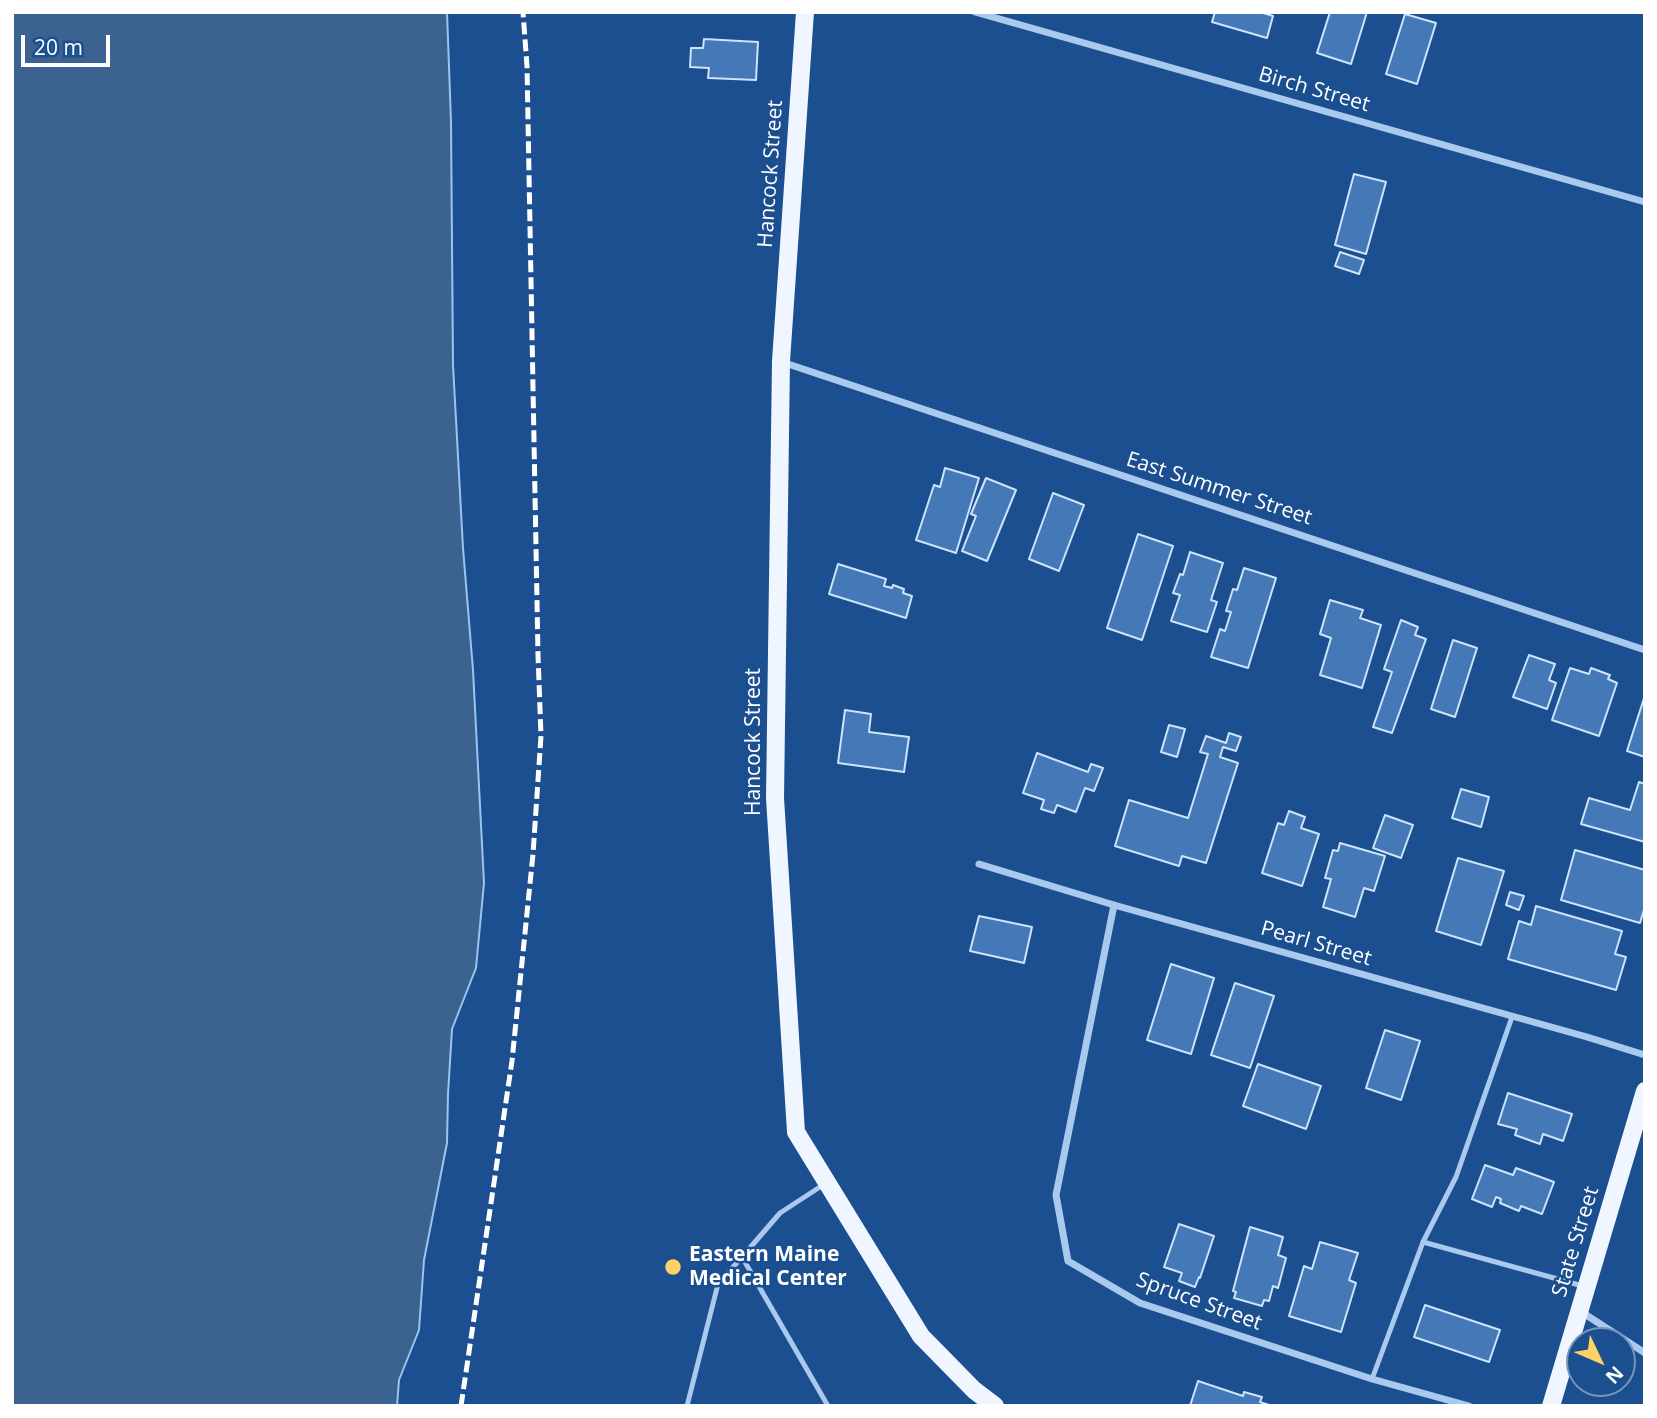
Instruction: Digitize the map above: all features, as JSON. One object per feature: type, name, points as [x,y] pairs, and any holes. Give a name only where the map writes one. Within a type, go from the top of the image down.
[{"type":"main road","name":"Hancock Street","points":[[805,12],[781,361],[775,798],[796,1132],[921,1336],[974,1390],[995,1406]]},
{"type":"main road","name":"State Street","points":[[1551,1406],[1645,1091]]},
{"type":"street","name":"Birch Street","points":[[975,12],[1645,202]]},
{"type":"street","name":"East Summer Street","points":[[781,361],[1645,650]]},
{"type":"street","name":"Pearl Street","points":[[979,864],[1114,905],[1645,1055]]},
{"type":"street","name":"Spruce Street","points":[[1114,905],[1056,1195],[1068,1261],[1140,1303],[1372,1379],[1469,1406]]},
{"type":"street","points":[[1580,1311],[1645,1353]]},
{"type":"lane","points":[[1372,1379],[1423,1242],[1456,1177],[1512,1017]]},
{"type":"lane","points":[[687,1406],[718,1284],[780,1213],[827,1182]]},
{"type":"lane","points":[[1423,1242],[1586,1287]]},
{"type":"lane","points":[[742,1257],[828,1406]]},
{"type":"water","points":[[12,12],[447,12],[451,122],[453,365],[484,883],[476,968],[452,1029],[447,1143],[424,1260],[419,1330],[399,1380],[397,1406],[12,1406]]},
{"type":"building","points":[[1215,12],[1260,12],[1273,16],[1267,38],[1212,22]]},
{"type":"building","points":[[1330,12],[1367,12],[1351,64],[1317,53]]},
{"type":"building","points":[[1405,14],[1436,23],[1417,84],[1386,74]]},
{"type":"building","points":[[704,39],[758,42],[756,80],[708,78],[709,68],[690,67],[691,48],[703,48]]},
{"type":"building","points":[[1354,174],[1386,182],[1366,254],[1335,245]]},
{"type":"building","points":[[1340,252],[1364,260],[1359,274],[1335,266]]},
{"type":"building","points":[[945,468],[979,478],[956,553],[916,540],[934,485],[940,487]]},
{"type":"building","points":[[986,478],[1016,490],[987,561],[962,551],[976,516],[971,514]]},
{"type":"building","points":[[1053,493],[1084,505],[1059,571],[1029,559]]},
{"type":"building","points":[[1138,534],[1173,546],[1142,640],[1107,628]]},
{"type":"building","points":[[1190,552],[1223,563],[1211,600],[1217,602],[1207,632],[1171,621],[1180,595],[1173,593],[1180,574],[1183,575]]},
{"type":"building","points":[[838,564],[886,579],[884,586],[892,588],[893,585],[904,589],[903,593],[912,596],[906,618],[829,594]]},
{"type":"building","points":[[1244,568],[1276,578],[1248,668],[1211,657],[1220,629],[1225,631],[1231,612],[1226,611]]},
{"type":"building","points":[[1330,600],[1363,610],[1360,618],[1381,625],[1362,688],[1320,675],[1331,638],[1320,634]]},
{"type":"building","points":[[1401,620],[1418,627],[1415,635],[1426,639],[1392,733],[1373,727],[1392,672],[1384,669]]},
{"type":"building","points":[[1453,640],[1477,648],[1455,717],[1431,709]]},
{"type":"building","points":[[1529,655],[1555,664],[1549,680],[1556,683],[1547,709],[1513,697]]},
{"type":"building","points":[[1570,668],[1589,674],[1591,668],[1610,675],[1608,679],[1617,683],[1599,736],[1552,720]]},
{"type":"building","points":[[1645,695],[1645,757],[1627,751]]},
{"type":"building","points":[[845,710],[871,714],[869,732],[909,737],[904,772],[838,763]]},
{"type":"building","points":[[1169,725],[1185,729],[1177,757],[1161,752]]},
{"type":"building","points":[[1229,733],[1241,737],[1236,751],[1223,747],[1220,757],[1238,763],[1206,863],[1182,856],[1179,866],[1115,846],[1129,800],[1188,818],[1208,754],[1200,752],[1206,736],[1226,743]]},
{"type":"building","points":[[1037,753],[1088,772],[1091,764],[1103,768],[1094,791],[1085,788],[1076,812],[1057,805],[1054,813],[1041,809],[1044,800],[1023,793]]},
{"type":"building","points":[[1639,782],[1645,784],[1645,842],[1581,824],[1589,798],[1630,810]]},
{"type":"building","points":[[1461,789],[1489,797],[1481,827],[1452,818]]},
{"type":"building","points":[[1289,811],[1305,817],[1301,828],[1319,834],[1302,886],[1262,873],[1278,823],[1284,825]]},
{"type":"building","points":[[1385,815],[1413,825],[1401,858],[1373,848]]},
{"type":"building","points":[[1340,843],[1385,856],[1374,891],[1364,888],[1355,917],[1323,907],[1331,879],[1325,878],[1333,850],[1338,851]]},
{"type":"building","points":[[1575,850],[1645,870],[1645,906],[1640,923],[1561,900]]},
{"type":"building","points":[[1458,858],[1504,871],[1481,945],[1436,931]]},
{"type":"building","points":[[1510,892],[1524,896],[1519,910],[1506,905]]},
{"type":"building","points":[[1536,906],[1622,931],[1615,954],[1626,957],[1616,990],[1508,959],[1519,921],[1531,925]]},
{"type":"building","points":[[979,916],[1032,927],[1024,963],[970,951]]},
{"type":"building","points":[[1171,964],[1214,978],[1191,1054],[1147,1040]]},
{"type":"building","points":[[1235,983],[1274,996],[1250,1068],[1211,1055]]},
{"type":"building","points":[[1385,1030],[1420,1041],[1401,1100],[1366,1088]]},
{"type":"building","points":[[1258,1064],[1321,1086],[1306,1129],[1243,1106]]},
{"type":"building","points":[[1508,1093],[1572,1114],[1563,1141],[1543,1134],[1540,1144],[1515,1135],[1517,1129],[1498,1124]]},
{"type":"building","points":[[1485,1165],[1513,1175],[1516,1168],[1554,1182],[1542,1214],[1521,1206],[1519,1211],[1500,1203],[1501,1199],[1496,1197],[1492,1207],[1472,1199]]},
{"type":"building","points":[[1179,1224],[1214,1236],[1195,1287],[1179,1281],[1182,1273],[1164,1267]]},
{"type":"building","points":[[1250,1227],[1283,1237],[1278,1255],[1286,1258],[1278,1288],[1273,1286],[1269,1301],[1264,1300],[1262,1306],[1234,1298],[1236,1292],[1233,1291]]},
{"type":"building","points":[[1320,1242],[1358,1253],[1349,1280],[1356,1283],[1341,1332],[1289,1316],[1304,1266],[1312,1269]]},
{"type":"building","points":[[1425,1305],[1500,1330],[1489,1362],[1414,1337]]},
{"type":"building","points":[[1198,1381],[1243,1396],[1244,1392],[1262,1397],[1260,1402],[1272,1406],[1190,1406]]},
{"type":"railway","points":[[461,1406],[512,1061],[533,854],[541,736],[527,66],[523,12]]},
{"type":"place","name":"Eastern Maine Medical Center","points":[[673,1267]]}]
